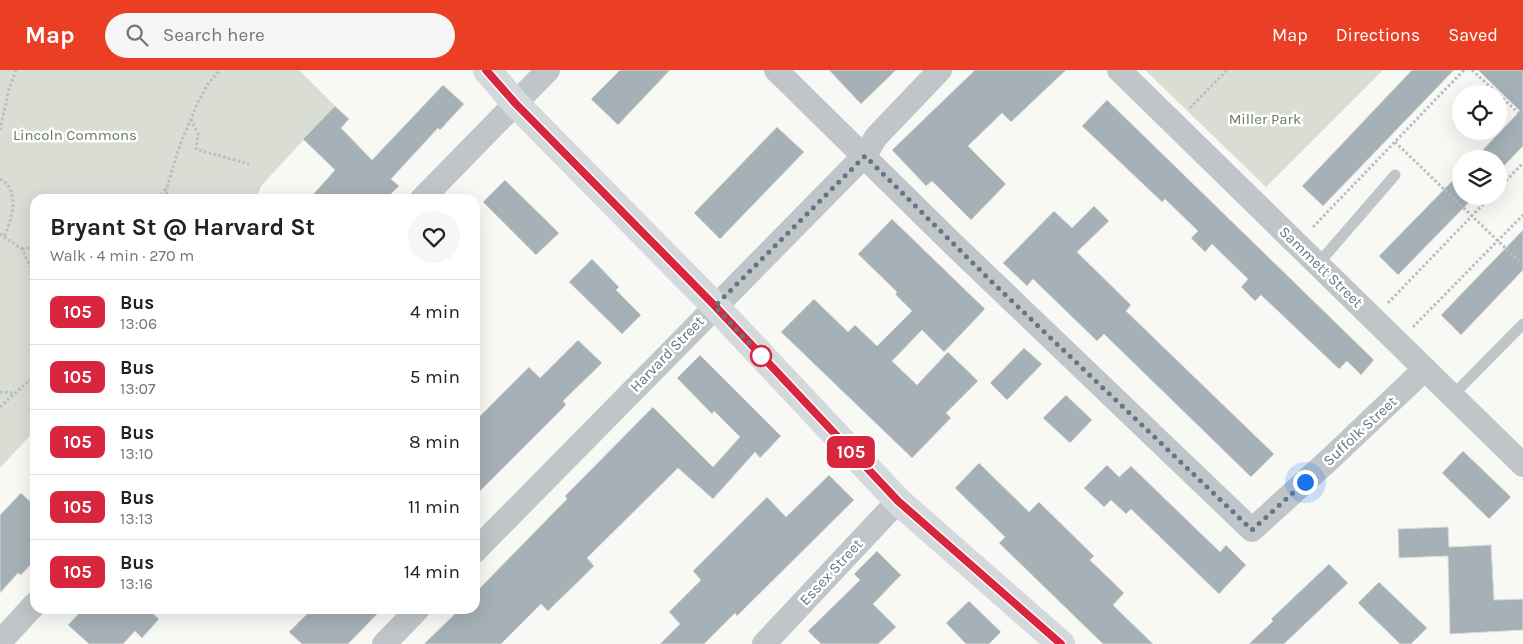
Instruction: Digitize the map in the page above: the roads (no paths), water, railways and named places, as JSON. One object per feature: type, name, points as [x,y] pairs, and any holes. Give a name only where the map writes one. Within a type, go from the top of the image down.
[{"type":"main road","points":[[487,70],[515,103],[715,306],[898,501],[1061,644]]},
{"type":"street","points":[[427,194],[548,70]]},
{"type":"street","name":"Suffolk Street","points":[[776,70],[1053,341],[1252,530],[1332,458],[1425,369]]},
{"type":"street","name":"Harvard Street","points":[[480,546],[865,156],[876,136],[940,70]]},
{"type":"street","name":"Sammett Street","points":[[1119,70],[1523,465]]},
{"type":"street","name":"Essex Street","points":[[764,644],[898,501]]},
{"type":"street","points":[[0,642],[30,609]]},
{"type":"street","points":[[384,644],[413,614]]},
{"type":"lane","points":[[1318,264],[1396,175]]},
{"type":"lane","points":[[1452,396],[1523,324]]},
{"type":"park label","name":"Miller Park","points":[[1265,119]]},
{"type":"park label","name":"Lincoln Commons","points":[[75,135]]}]
